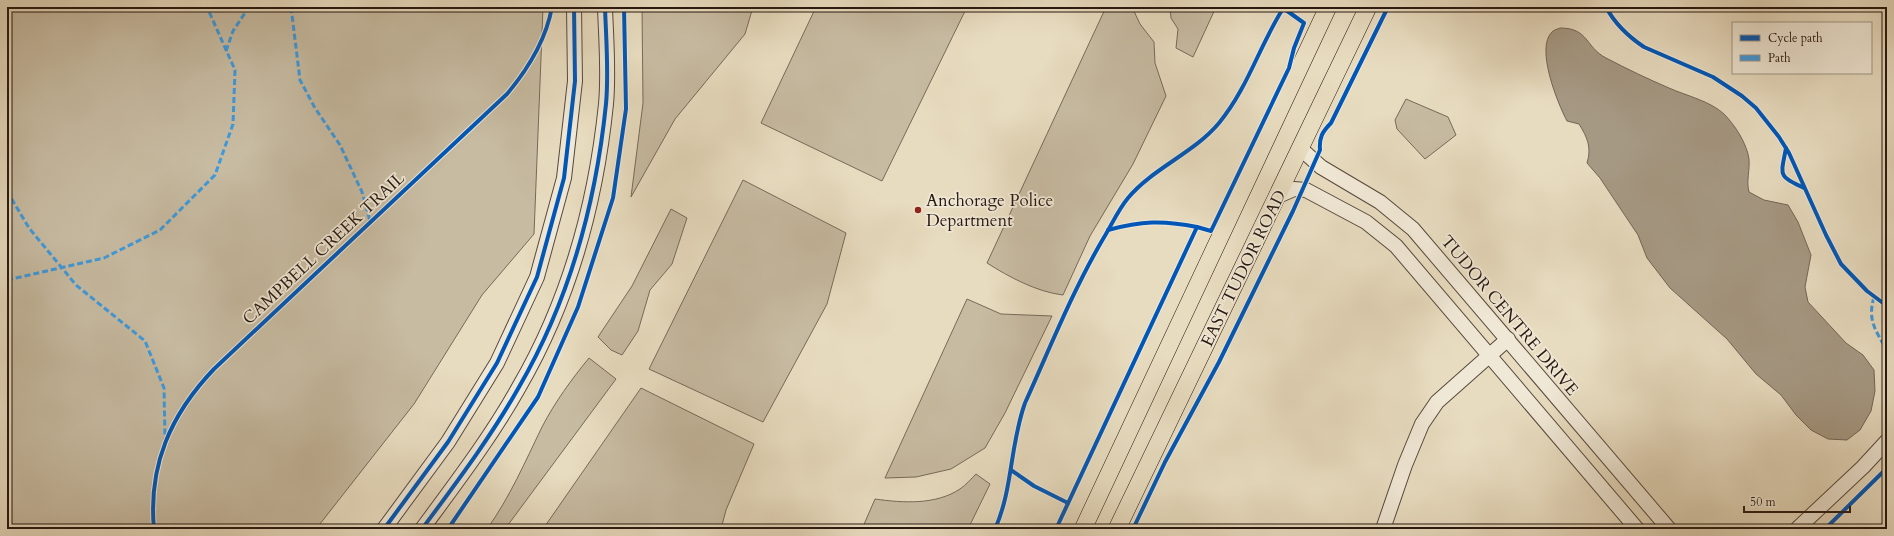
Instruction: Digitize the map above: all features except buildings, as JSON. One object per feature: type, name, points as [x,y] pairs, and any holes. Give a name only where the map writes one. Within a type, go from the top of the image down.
[{"type":"main road","name":"EAST TUDOR ROAD","points":[[1083,529],[1328,7]]},
{"type":"main road","name":"EAST TUDOR ROAD","points":[[1117,529],[1301,150],[1368,7]]},
{"type":"street","points":[[384,529],[448,442],[497,363],[537,277],[564,178],[576,81],[574,7]]},
{"type":"street","points":[[422,529],[477,454],[519,387],[552,322],[577,253],[596,176],[606,102],[606,7]]},
{"type":"street","name":"TUDOR CENTRE DRIVE","points":[[1301,150],[1321,166],[1380,202],[1413,229],[1669,529]]},
{"type":"street","points":[[1278,196],[1294,189],[1306,190],[1366,222],[1396,246],[1637,529]]},
{"type":"street","points":[[1383,529],[1405,465],[1422,424],[1436,402],[1508,340]]},
{"type":"street","points":[[1797,529],[1863,467],[1887,441]]},
{"type":"shaded area","points":[[7,7],[543,7],[534,234],[482,295],[414,404],[316,529],[7,529]]},
{"type":"shaded area","points":[[642,7],[753,7],[745,34],[675,119],[631,197],[643,103]]},
{"type":"shaded area","points":[[816,7],[967,7],[882,181],[761,123]]},
{"type":"shaded area","points":[[1106,7],[1132,7],[1140,24],[1154,42],[1155,63],[1166,96],[1133,164],[1090,236],[1063,295],[1043,291],[1033,287],[987,263]]},
{"type":"shaded area","points":[[1170,7],[1216,7],[1193,57],[1176,48],[1178,29],[1171,18]]},
{"type":"shaded area","points":[[1560,28],[1576,31],[1586,39],[1599,54],[1606,58],[1661,85],[1698,99],[1718,109],[1736,129],[1748,153],[1749,192],[1764,200],[1788,205],[1798,222],[1811,255],[1805,287],[1808,302],[1846,343],[1863,355],[1874,370],[1875,391],[1871,411],[1860,430],[1847,440],[1828,439],[1811,430],[1796,415],[1781,395],[1756,374],[1727,339],[1670,288],[1647,258],[1638,235],[1600,178],[1587,163],[1589,147],[1582,129],[1579,124],[1567,121],[1558,102],[1547,63],[1546,50],[1547,40],[1552,32]]},
{"type":"shaded area","points":[[1406,99],[1448,117],[1456,135],[1425,159],[1397,129],[1395,120]]},
{"type":"shaded area","points":[[743,180],[846,233],[827,304],[763,422],[649,369]]},
{"type":"shaded area","points":[[671,209],[687,218],[672,264],[650,290],[638,331],[622,355],[611,350],[598,337],[632,286]]},
{"type":"shaded area","points":[[967,299],[1001,314],[1052,316],[1005,413],[985,448],[951,469],[916,477],[885,478]]},
{"type":"shaded area","points":[[589,358],[616,379],[505,529],[487,529],[510,492],[552,409]]},
{"type":"shaded area","points":[[641,388],[754,444],[726,510],[721,529],[543,529]]},
{"type":"shaded area","points":[[976,474],[990,484],[968,529],[862,529],[875,499],[919,502],[941,498],[960,489]]},
{"type":"marked path","points":[[7,280],[104,258],[160,230],[215,175],[233,124],[235,70],[207,7]]},
{"type":"marked path","points":[[226,51],[233,31],[249,7]]},
{"type":"marked path","points":[[291,7],[300,80],[315,108],[340,145],[362,192],[370,221]]},
{"type":"marked path","points":[[7,191],[29,228],[76,285],[145,341],[164,388],[165,439]]},
{"type":"marked path","points":[[1874,297],[1872,305],[1872,319],[1876,331],[1887,351]]},
{"type":"cycle path","name":"CAMPBELL CREEK TRAIL","points":[[154,529],[153,506],[159,462],[175,423],[199,386],[214,369],[507,94],[535,54],[545,31],[552,7]]},
{"type":"cycle path","points":[[384,529],[448,442],[497,363],[537,277],[564,178],[575,81],[574,7]]},
{"type":"cycle path","points":[[422,529],[473,460],[508,406],[537,354],[566,286],[578,250],[587,214],[601,141],[606,104],[607,80],[605,7]]},
{"type":"cycle path","points":[[448,529],[538,397],[578,307],[613,198],[626,109],[624,7]]},
{"type":"cycle path","points":[[995,529],[1005,498],[1020,419],[1025,403],[1081,279],[1092,259],[1124,203],[1138,187],[1198,143],[1219,123],[1246,81],[1284,7]]},
{"type":"cycle path","points":[[1133,529],[1165,462],[1219,362],[1293,211],[1320,150],[1322,135],[1331,123],[1388,7]]},
{"type":"cycle path","points":[[1606,7],[1623,30],[1644,47],[1713,77],[1742,96],[1756,108],[1779,137],[1789,153],[1826,235],[1841,264],[1867,291],[1887,306]]},
{"type":"cycle path","points":[[1197,227],[1211,231],[1289,68],[1294,48],[1304,23],[1283,8]]},
{"type":"cycle path","points":[[1786,148],[1782,169],[1783,174],[1789,180],[1804,188]]},
{"type":"cycle path","points":[[1056,529],[1197,227],[1173,223],[1152,222],[1108,230]]},
{"type":"cycle path","points":[[1825,529],[1887,468]]},
{"type":"cycle path","points":[[1011,470],[1034,486],[1068,503]]},
{"type":"place","name":"Anchorage Police Department","points":[[918,210]]}]
